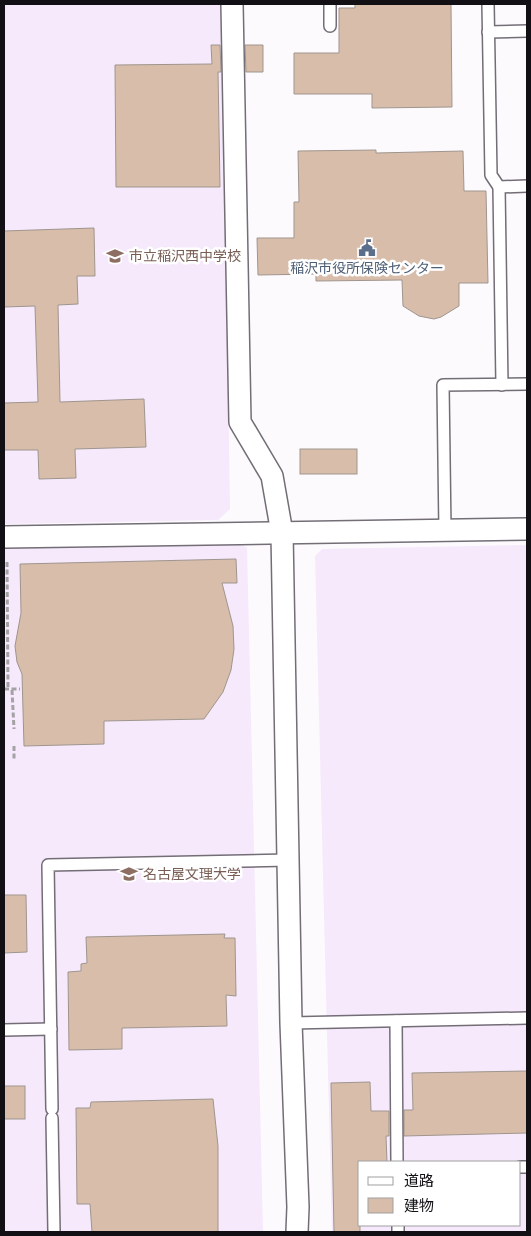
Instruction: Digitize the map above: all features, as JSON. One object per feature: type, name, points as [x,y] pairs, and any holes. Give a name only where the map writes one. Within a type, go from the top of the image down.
[{"type":"street","points":[[232,4],[240,422],[272,476],[282,534],[291,1023],[298,1207],[297,1232]]},
{"type":"street","points":[[4,537],[527,530]]},
{"type":"lane","points":[[330,4],[330,26]]},
{"type":"lane","points":[[488,4],[491,174],[499,187],[502,385]]},
{"type":"lane","points":[[488,32],[527,31]]},
{"type":"lane","points":[[499,187],[527,186]]},
{"type":"lane","points":[[445,530],[443,386],[527,384]]},
{"type":"lane","points":[[54,1232],[48,865],[288,860]]},
{"type":"lane","points":[[291,1023],[527,1018]]},
{"type":"lane","points":[[396,1021],[397,1161]]},
{"type":"lane","points":[[4,1030],[51,1029]]},
{"type":"path","points":[[7,562],[8,689],[14,729]]},
{"type":"path","points":[[8,689],[20,689]]},
{"type":"path","points":[[14,746],[14,759]]},
{"type":"shaded area","name":"市立稲沢西中学校","points":[[4,4],[222,4],[230,509],[218,520],[4,524]]},
{"type":"shaded area","name":"名古屋文理大学","points":[[239,543],[247,548],[263,1232],[4,1232],[4,547]]},
{"type":"shaded area","points":[[527,545],[527,1232],[332,1232],[315,556],[322,549]]},
{"type":"building","points":[[355,4],[451,4],[452,107],[372,108],[372,94],[294,94],[294,53],[339,53],[339,8],[355,8]]},
{"type":"building","points":[[211,45],[220,45],[221,72],[218,72],[220,187],[116,187],[115,65],[212,64]]},
{"type":"building","points":[[245,45],[263,45],[263,72],[246,72]]},
{"type":"building","points":[[376,150],[376,153],[463,151],[464,191],[486,191],[488,283],[459,283],[459,306],[441,317],[434,319],[419,316],[403,306],[402,280],[316,281],[316,274],[258,275],[257,238],[294,238],[294,202],[299,202],[298,151]]},
{"type":"building","points":[[94,228],[95,276],[77,276],[78,304],[58,305],[60,402],[144,399],[146,447],[75,449],[76,478],[39,479],[38,450],[4,450],[4,403],[38,402],[35,306],[4,307],[4,231]]},
{"type":"building","points":[[300,449],[357,449],[357,474],[300,474]]},
{"type":"building","points":[[236,559],[237,583],[222,583],[233,626],[234,649],[231,670],[223,692],[204,719],[104,721],[104,744],[24,746],[22,674],[17,662],[15,646],[21,613],[20,564]]},
{"type":"building","points":[[4,895],[26,895],[27,952],[4,953]]},
{"type":"building","points":[[225,934],[224,938],[235,938],[236,996],[226,995],[227,1026],[122,1028],[122,1049],[69,1050],[68,972],[81,971],[81,964],[87,963],[86,937]]},
{"type":"building","points":[[527,1071],[527,1133],[404,1136],[404,1110],[413,1110],[412,1073]]},
{"type":"building","points":[[370,1082],[371,1111],[389,1111],[389,1136],[386,1136],[387,1161],[358,1161],[358,1226],[360,1226],[360,1232],[334,1232],[331,1083]]},
{"type":"building","points":[[4,1086],[25,1086],[25,1119],[4,1119]]},
{"type":"building","points":[[213,1099],[218,1146],[218,1232],[92,1232],[90,1204],[77,1204],[76,1108],[90,1108],[91,1102]]},
{"type":"place","name":"稲沢市役所保険センター","points":[[367,248]]},
{"type":"place","name":"市立稲沢西中学校","points":[[115,256]]},
{"type":"place","name":"名古屋文理大学","points":[[129,874]]}]
